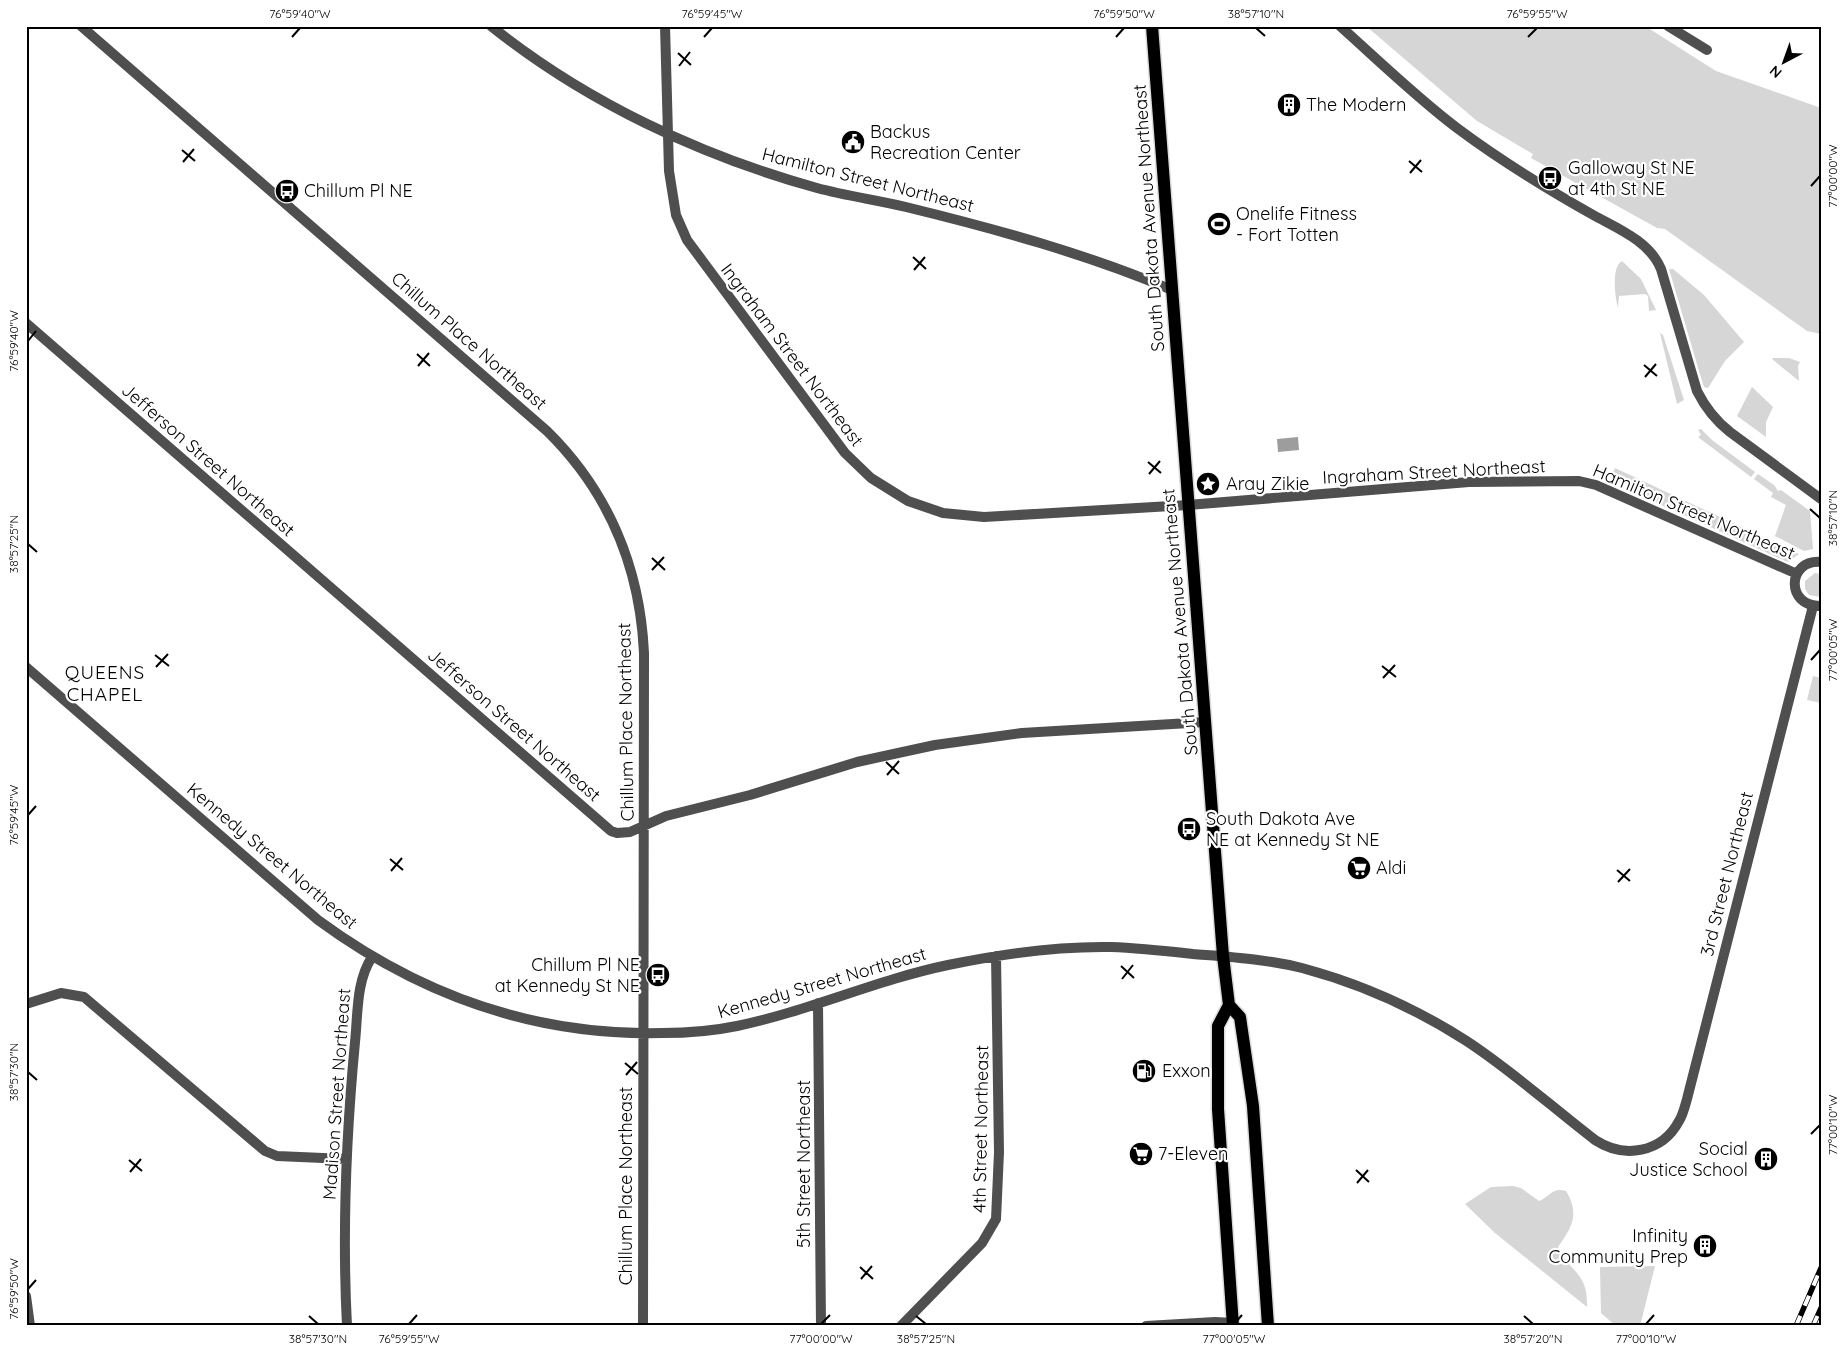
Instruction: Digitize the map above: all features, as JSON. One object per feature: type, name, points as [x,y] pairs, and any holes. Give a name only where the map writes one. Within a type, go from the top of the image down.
[{"type":"main road","name":"South Dakota Avenue Northeast","points":[[1152,26],[1223,956],[1229,1005],[1240,1017],[1253,1106],[1268,1326]]},
{"type":"main road","points":[[1229,1005],[1218,1026],[1218,1109],[1233,1324]]},
{"type":"street","name":"Chillum Place Northeast","points":[[81,26],[547,431],[592,483],[606,508],[625,551],[632,569],[642,615],[644,653],[643,1326]]},
{"type":"street","name":"Hamilton Street Northeast","points":[[491,26],[579,86],[668,133],[717,155],[818,188],[904,206],[1011,233],[1172,290]]},
{"type":"street","name":"Ingraham Street Northeast","points":[[665,26],[669,171],[674,205],[680,225],[689,244],[844,453],[871,478],[897,495],[919,506],[967,517],[993,517],[1188,505],[1469,482],[1579,481]]},
{"type":"street","points":[[1340,26],[1426,103],[1471,139],[1536,182],[1626,233],[1653,254],[1661,269],[1697,391],[1703,402],[1718,422],[1730,432],[1821,499]]},
{"type":"street","points":[[1668,26],[1707,50]]},
{"type":"street","name":"Jefferson Street Northeast","points":[[26,324],[611,831],[625,833],[666,816],[750,795],[857,762],[935,745],[1022,733],[1206,722]]},
{"type":"street","name":"Hamilton Street Northeast","points":[[1579,481],[1596,485],[1797,574]]},
{"type":"street","points":[[1817,606],[1806,604],[1797,594],[1795,580],[1797,574],[1806,564],[1821,562]]},
{"type":"street","name":"3rd Street Northeast","points":[[1660,1143],[1679,1121],[1687,1099],[1817,606]]},
{"type":"street","name":"Kennedy Street Northeast","points":[[26,666],[318,920],[372,957],[428,986],[510,1016],[574,1029],[643,1034],[734,1027],[818,1003],[893,978],[996,956],[1047,950],[1103,947],[1223,956],[1267,961],[1312,971],[1369,992],[1430,1020],[1485,1054],[1602,1145],[1628,1152],[1645,1150],[1660,1143]]},
{"type":"street","name":"4th Street Northeast","points":[[901,1326],[982,1243],[996,1219],[999,1132],[996,956]]},
{"type":"street","name":"Madison Street Northeast","points":[[347,1326],[346,1160],[361,984],[372,957]]},
{"type":"street","points":[[26,1004],[61,993],[84,998],[265,1151],[277,1156],[346,1160]]},
{"type":"street","name":"5th Street Northeast","points":[[818,1003],[821,1326]]},
{"type":"street","points":[[26,1296],[30,1326]]},
{"type":"street","points":[[1146,1326],[1215,1322],[1233,1324]]},
{"type":"shaded area","points":[[1366,26],[1645,26],[1716,71],[1821,108],[1821,334],[1807,331],[1665,229],[1657,228],[1531,158],[1533,154],[1477,121]]},
{"type":"shaded area","points":[[1622,261],[1641,279],[1656,310],[1649,311],[1648,296],[1645,294],[1619,296],[1618,308],[1615,276],[1616,269]]},
{"type":"shaded area","points":[[1669,269],[1673,269],[1704,295],[1744,342],[1725,361],[1708,388],[1704,387]]},
{"type":"shaded area","points":[[1660,333],[1663,335],[1684,400],[1677,404]]},
{"type":"shaded area","points":[[1789,358],[1800,362],[1798,366],[1799,381],[1772,359]]},
{"type":"shaded area","points":[[1752,387],[1773,407],[1766,422],[1766,437],[1737,416]]},
{"type":"shaded area","points":[[1701,429],[1712,440],[1755,472],[1751,477],[1698,437],[1701,435],[1698,430]]},
{"type":"shaded area","points":[[1298,437],[1299,450],[1278,452],[1277,439]]},
{"type":"shaded area","points":[[1615,468],[1799,554],[1788,562],[1637,494],[1634,488],[1611,477]]},
{"type":"shaded area","points":[[1758,474],[1774,485],[1778,491],[1781,490],[1810,511],[1813,549],[1804,551],[1775,536],[1786,505],[1771,497],[1773,493],[1754,479]]},
{"type":"shaded area","points":[[1815,573],[1821,574],[1820,597],[1809,595],[1805,589],[1805,581]]},
{"type":"shaded area","points":[[1813,676],[1821,678],[1821,703],[1807,700]]},
{"type":"shaded area","points":[[1513,1186],[1521,1188],[1539,1201],[1554,1191],[1566,1191],[1573,1207],[1573,1214],[1570,1227],[1558,1247],[1582,1280],[1587,1295],[1587,1307],[1495,1233],[1465,1204],[1491,1187]]},
{"type":"shaded area","points":[[1655,1266],[1640,1326],[1616,1326],[1601,1313],[1600,1267]]},
{"type":"railway","points":[[1796,1326],[1821,1268]]},
{"type":"railway","points":[[1813,1326],[1821,1308]]},
{"type":"place","name":"The Modern","points":[[1289,105]]},
{"type":"place","name":"Backus Recreation Center","points":[[853,142]]},
{"type":"place","name":"Galloway St NE at 4th St NE","points":[[1550,178]]},
{"type":"place","name":"Chillum Pl NE","points":[[287,191]]},
{"type":"place","name":"Onelife Fitness - Fort Totten","points":[[1219,224]]},
{"type":"place","name":"Aray Zikie","points":[[1208,484]]},
{"type":"place","name":"South Dakota Ave NE at Kennedy St NE","points":[[1189,829]]},
{"type":"place","name":"Aldi","points":[[1359,868]]},
{"type":"place","name":"Chillum Pl NE at Kennedy St NE","points":[[658,975]]},
{"type":"place","name":"Exxon","points":[[1144,1071]]},
{"type":"place","name":"7-Eleven","points":[[1141,1154]]},
{"type":"place","name":"Social Justice School","points":[[1766,1159]]},
{"type":"place","name":"Infinity Community Prep","points":[[1705,1246]]},
{"type":"district","name":"QUEENS CHAPEL","points":[[105,683]]}]
